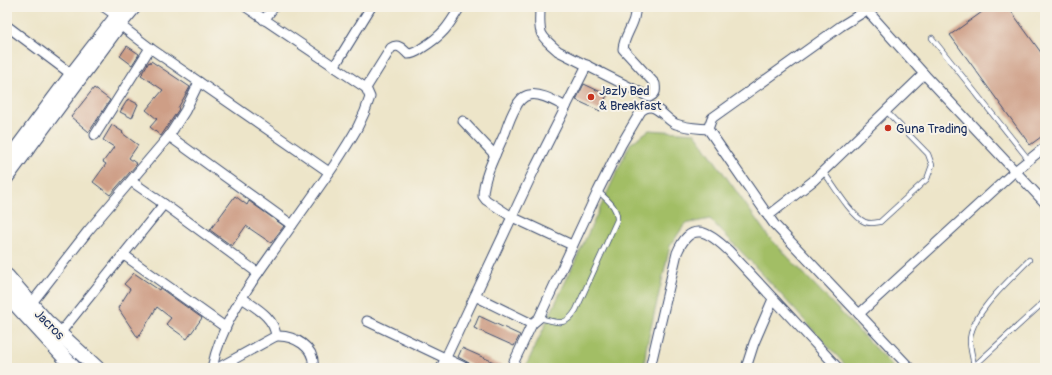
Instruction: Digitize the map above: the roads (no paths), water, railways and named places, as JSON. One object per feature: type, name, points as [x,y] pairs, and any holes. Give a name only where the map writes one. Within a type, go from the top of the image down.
[{"type":"main road","points":[[7,160],[113,19],[135,7]]},
{"type":"main road","points":[[7,178],[120,16]]},
{"type":"main road","name":"Jacros","points":[[7,276],[31,304],[74,368]]},
{"type":"main road","name":"Jacros","points":[[7,295],[55,339],[97,368]]},
{"type":"street","points":[[104,7],[120,16],[150,48],[329,172]]},
{"type":"street","points":[[212,368],[216,350],[225,327],[258,273],[360,125],[370,97],[366,88],[246,7]]},
{"type":"street","points":[[264,20],[274,7]]},
{"type":"street","points":[[334,67],[371,7]]},
{"type":"street","points":[[366,88],[390,48],[396,46],[400,47],[408,54],[414,53],[436,40],[450,25],[460,7]]},
{"type":"street","points":[[539,7],[540,33],[558,51],[586,65],[650,102],[671,122],[677,125],[708,129],[768,216],[787,240],[910,368]]},
{"type":"street","points":[[511,368],[621,145],[642,111],[650,102],[656,90],[655,84],[623,49],[624,41],[635,18],[635,7]]},
{"type":"street","points":[[708,129],[712,118],[867,8],[924,74],[1045,203]]},
{"type":"street","points":[[7,26],[71,74]]},
{"type":"street","points":[[95,135],[150,48]]},
{"type":"street","points":[[441,368],[586,65]]},
{"type":"street","points":[[768,216],[813,181],[924,74]]},
{"type":"street","points":[[31,304],[88,231],[170,136],[185,111],[199,82]]},
{"type":"street","points":[[566,107],[542,96],[527,95],[522,98],[516,107],[495,155],[485,183],[483,196],[486,200],[512,217],[572,245]]},
{"type":"street","points":[[463,121],[495,155]]},
{"type":"street","points":[[170,136],[292,225]]},
{"type":"street","points":[[859,314],[1015,171],[1045,147]]},
{"type":"street","points":[[131,181],[258,273]]},
{"type":"street","points":[[55,339],[164,204]]},
{"type":"street","points":[[650,368],[677,253],[681,242],[696,232],[704,232],[717,239],[838,368]]},
{"type":"street","points":[[124,255],[225,327]]},
{"type":"street","points":[[475,296],[535,321]]},
{"type":"street","points":[[242,298],[269,318],[273,323],[276,336]]},
{"type":"street","points":[[746,368],[754,343],[773,299]]},
{"type":"street","points":[[367,321],[466,368]]},
{"type":"street","points":[[218,368],[276,336],[294,338],[303,344],[310,353],[314,362],[313,368]]},
{"type":"lane","points":[[932,38],[1029,160]]},
{"type":"lane","points":[[823,171],[856,216],[864,222],[872,224],[880,222],[927,179],[932,165],[928,154],[886,111]]},
{"type":"lane","points":[[535,321],[566,322],[571,318],[576,310],[617,220],[617,214],[614,206],[598,190]]},
{"type":"lane","points":[[973,367],[970,342],[971,333],[975,323],[982,311],[1029,260]]},
{"type":"lane","points":[[973,367],[1045,301]]},
{"type":"place","name":"Jazly Bed & Breakfast","points":[[591,97]]},
{"type":"place","name":"Guna Trading","points":[[888,128]]}]
